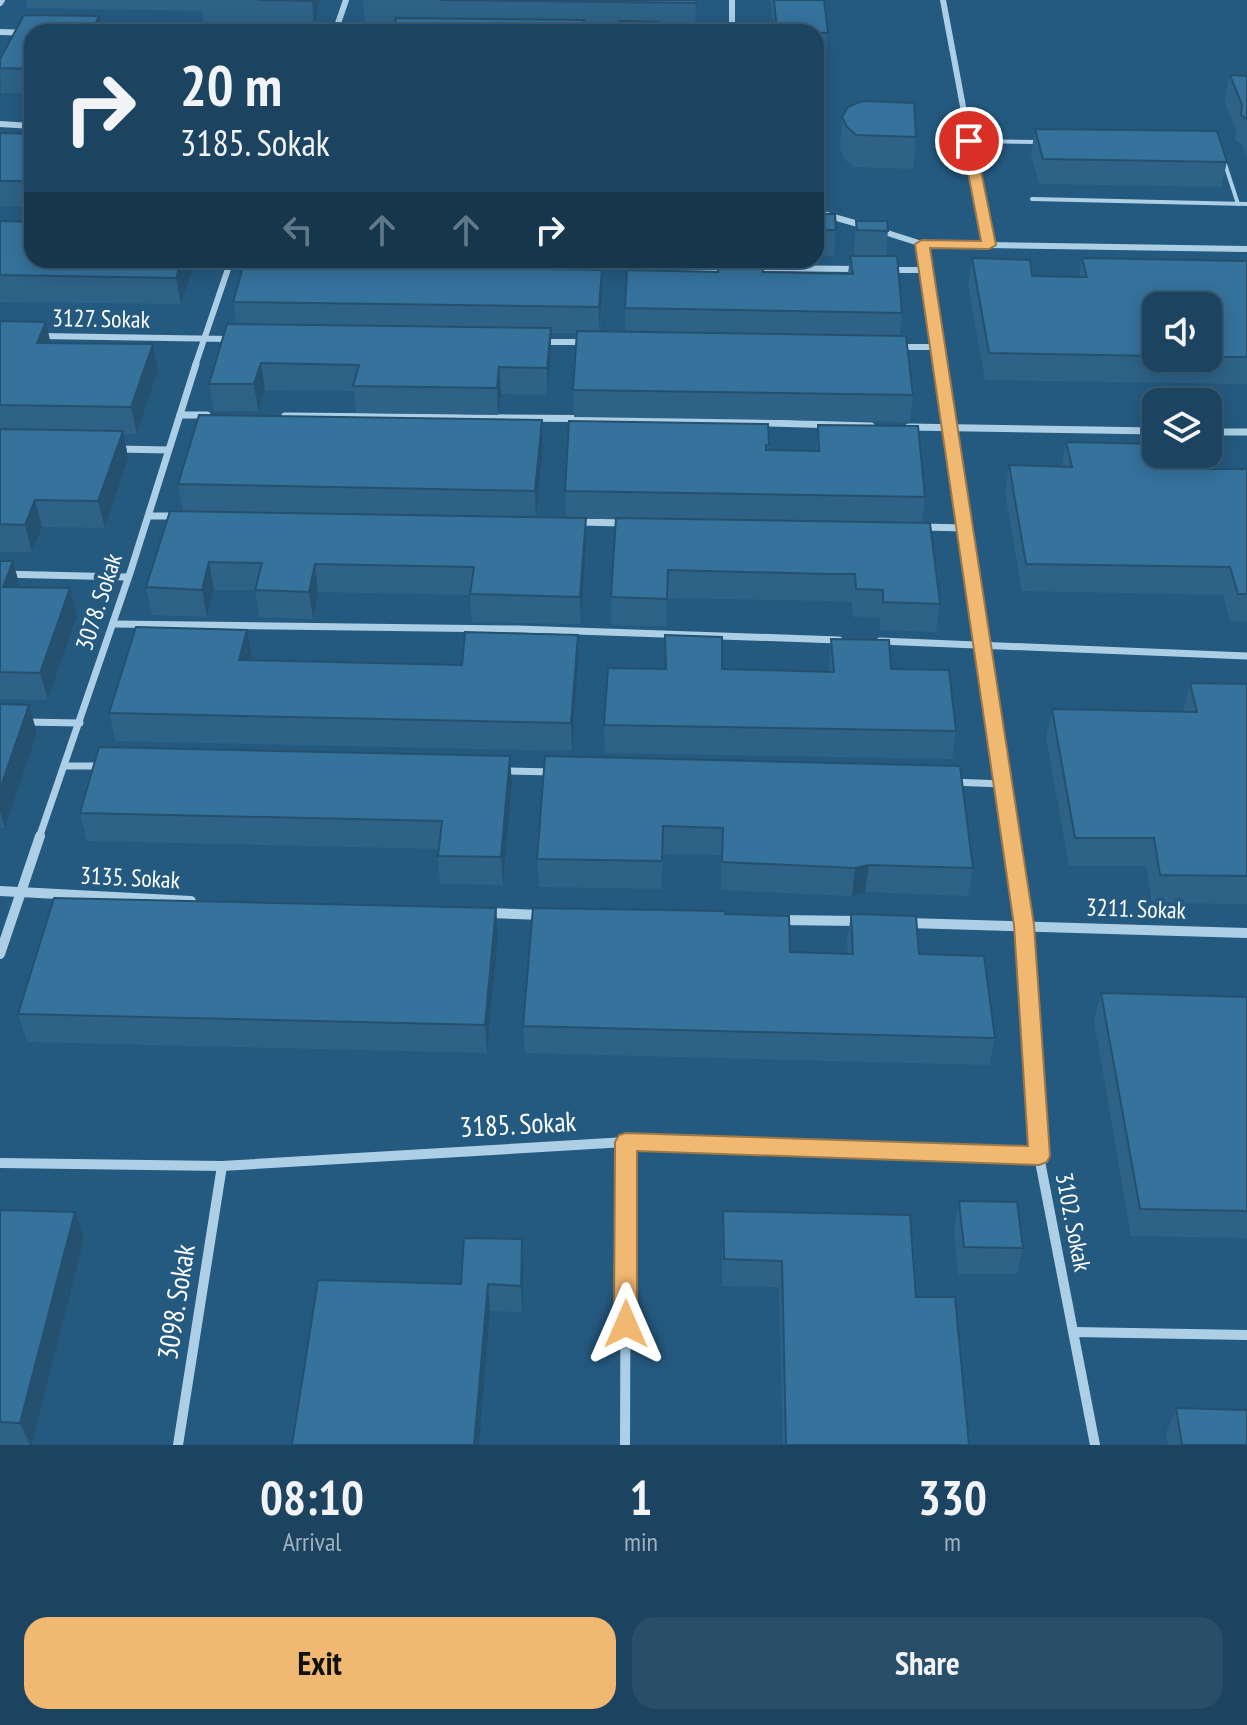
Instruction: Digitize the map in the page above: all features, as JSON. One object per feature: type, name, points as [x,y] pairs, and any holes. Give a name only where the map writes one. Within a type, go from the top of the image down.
[{"type":"street","points":[[338,24],[346,0]]},
{"type":"street","points":[[732,0],[732,24]]},
{"type":"street","points":[[943,0],[989,245]]},
{"type":"street","points":[[0,32],[24,33]]},
{"type":"street","points":[[0,124],[24,126]]},
{"type":"street","points":[[824,214],[922,244],[1247,249]]},
{"type":"street","name":"3102. Sokak","points":[[922,244],[1024,925],[1039,1156],[1095,1445]]},
{"type":"street","name":"3078. Sokak","points":[[0,954],[66,766],[126,577],[149,516],[202,339],[228,268]]},
{"type":"street","points":[[747,268],[868,269]]},
{"type":"street","points":[[882,270],[926,270]]},
{"type":"street","name":"3127. Sokak","points":[[31,336],[234,339]]},
{"type":"street","points":[[538,342],[602,343]]},
{"type":"street","points":[[894,346],[939,347]]},
{"type":"street","points":[[180,415],[212,415]]},
{"type":"street","points":[[275,416],[639,419],[887,426]]},
{"type":"street","points":[[903,427],[1142,431]]},
{"type":"street","points":[[1222,432],[1247,432]]},
{"type":"street","points":[[107,449],[168,450]]},
{"type":"street","points":[[149,516],[181,516]]},
{"type":"street","points":[[562,522],[640,523]]},
{"type":"street","points":[[919,527],[965,528]]},
{"type":"street","points":[[0,574],[126,577]]},
{"type":"street","points":[[113,624],[518,629],[843,640]]},
{"type":"street","points":[[874,641],[1247,656]]},
{"type":"street","points":[[16,722],[80,723]]},
{"type":"street","points":[[66,766],[114,766]]},
{"type":"street","points":[[494,770],[558,772]]},
{"type":"street","points":[[939,782],[1003,784]]},
{"type":"street","name":"3135. Sokak","points":[[0,891],[206,902]]},
{"type":"street","points":[[472,913],[551,915]]},
{"type":"street","points":[[772,920],[866,922]]},
{"type":"street","points":[[898,922],[1024,925]]},
{"type":"street","name":"3211. Sokak","points":[[1024,925],[1247,933]]},
{"type":"street","points":[[625,1445],[626,1142]]},
{"type":"street","name":"3185. Sokak","points":[[0,1163],[222,1166],[626,1142],[1039,1156]]},
{"type":"street","name":"3098. Sokak","points":[[178,1445],[222,1166]]},
{"type":"street","points":[[1074,1332],[1247,1335]]},
{"type":"lane","points":[[969,141],[1047,142]]},
{"type":"lane","points":[[1223,158],[1238,204]]},
{"type":"lane","points":[[1032,199],[1247,204]]},
{"type":"building","points":[[439,0],[696,0],[696,3]]},
{"type":"building","points":[[774,0],[824,0],[828,33],[824,33],[824,24],[776,24]]},
{"type":"building","points":[[24,15],[99,16],[95,24],[24,24],[24,69],[0,68],[0,59]]},
{"type":"building","points":[[396,18],[584,20],[583,24],[395,24]]},
{"type":"building","points":[[620,21],[658,22],[658,24],[620,24]]},
{"type":"building","points":[[1230,75],[1247,76],[1247,119],[1241,115],[1242,105]]},
{"type":"building","points":[[862,101],[914,103],[916,137],[856,135],[842,117],[848,107]]},
{"type":"building","points":[[1035,129],[1217,131],[1227,162],[1043,159]]},
{"type":"building","points":[[0,133],[24,134],[24,181],[0,181]]},
{"type":"building","points":[[824,214],[835,214],[836,230],[824,230]]},
{"type":"building","points":[[0,221],[24,222],[24,268],[179,268],[176,278],[0,275]]},
{"type":"building","points":[[856,221],[887,221],[888,231],[857,230]]},
{"type":"building","points":[[850,256],[897,256],[902,313],[625,308],[627,270],[718,272],[718,268],[763,268],[763,272],[853,274]]},
{"type":"building","points":[[972,258],[1030,260],[1032,276],[1087,277],[1082,258],[1247,261],[1247,357],[1222,357],[1222,292],[1142,292],[1142,356],[989,353]]},
{"type":"building","points":[[243,268],[602,270],[599,307],[233,302]]},
{"type":"building","points":[[0,321],[46,322],[37,343],[153,344],[131,407],[0,405]]},
{"type":"building","points":[[227,324],[551,328],[547,368],[499,367],[497,388],[353,386],[359,365],[261,363],[254,384],[209,384]]},
{"type":"building","points":[[577,331],[906,336],[913,395],[573,390]]},
{"type":"building","points":[[199,415],[542,420],[535,491],[178,484]]},
{"type":"building","points":[[569,421],[768,424],[769,445],[766,445],[766,450],[819,451],[818,425],[918,426],[925,497],[565,491]]},
{"type":"building","points":[[0,429],[123,431],[98,501],[35,500],[25,525],[0,524]]},
{"type":"building","points":[[1066,442],[1142,444],[1142,468],[1247,469],[1247,594],[1238,594],[1230,567],[1026,564],[1009,465],[1072,467]]},
{"type":"building","points":[[170,511],[586,518],[580,597],[470,594],[474,567],[315,564],[309,592],[255,590],[262,563],[209,562],[202,590],[146,587]]},
{"type":"building","points":[[616,518],[930,523],[940,604],[883,602],[883,590],[856,589],[855,574],[668,570],[667,599],[611,597]]},
{"type":"building","points":[[0,561],[13,561],[3,587],[70,588],[40,673],[0,672]]},
{"type":"building","points":[[136,627],[247,630],[239,660],[462,665],[465,632],[578,635],[571,723],[109,713]]},
{"type":"building","points":[[665,635],[722,637],[722,669],[834,672],[831,639],[889,640],[891,669],[949,670],[956,731],[604,725],[608,668],[666,669]]},
{"type":"building","points":[[1190,683],[1247,684],[1247,876],[1160,875],[1154,838],[1075,838],[1052,709],[1197,712]]},
{"type":"building","points":[[0,704],[29,705],[0,789]]},
{"type":"building","points":[[99,747],[510,756],[501,857],[438,856],[442,821],[80,813]]},
{"type":"building","points":[[545,756],[960,766],[973,868],[869,865],[855,868],[722,862],[723,828],[663,826],[662,861],[537,859]]},
{"type":"building","points":[[54,898],[496,908],[485,1025],[18,1014]]},
{"type":"building","points":[[533,908],[725,911],[725,914],[789,916],[790,952],[853,954],[851,914],[916,916],[919,954],[984,956],[995,1038],[523,1026]]},
{"type":"building","points":[[1101,993],[1247,997],[1247,1211],[1140,1209]]},
{"type":"building","points":[[959,1201],[1017,1202],[1023,1248],[964,1247]]},
{"type":"building","points":[[0,1210],[75,1212],[20,1423],[0,1422]]},
{"type":"building","points":[[723,1211],[910,1215],[916,1297],[955,1297],[969,1445],[786,1445],[782,1261],[724,1259]]},
{"type":"building","points":[[464,1238],[522,1239],[521,1286],[488,1284],[474,1445],[292,1445],[318,1280],[461,1284]]},
{"type":"building","points":[[1176,1408],[1247,1410],[1247,1445],[1182,1445]]},
{"type":"route","points":[[626,1324],[626,1142],[1039,1156],[1024,925],[922,244],[989,245],[969,141]]}]
